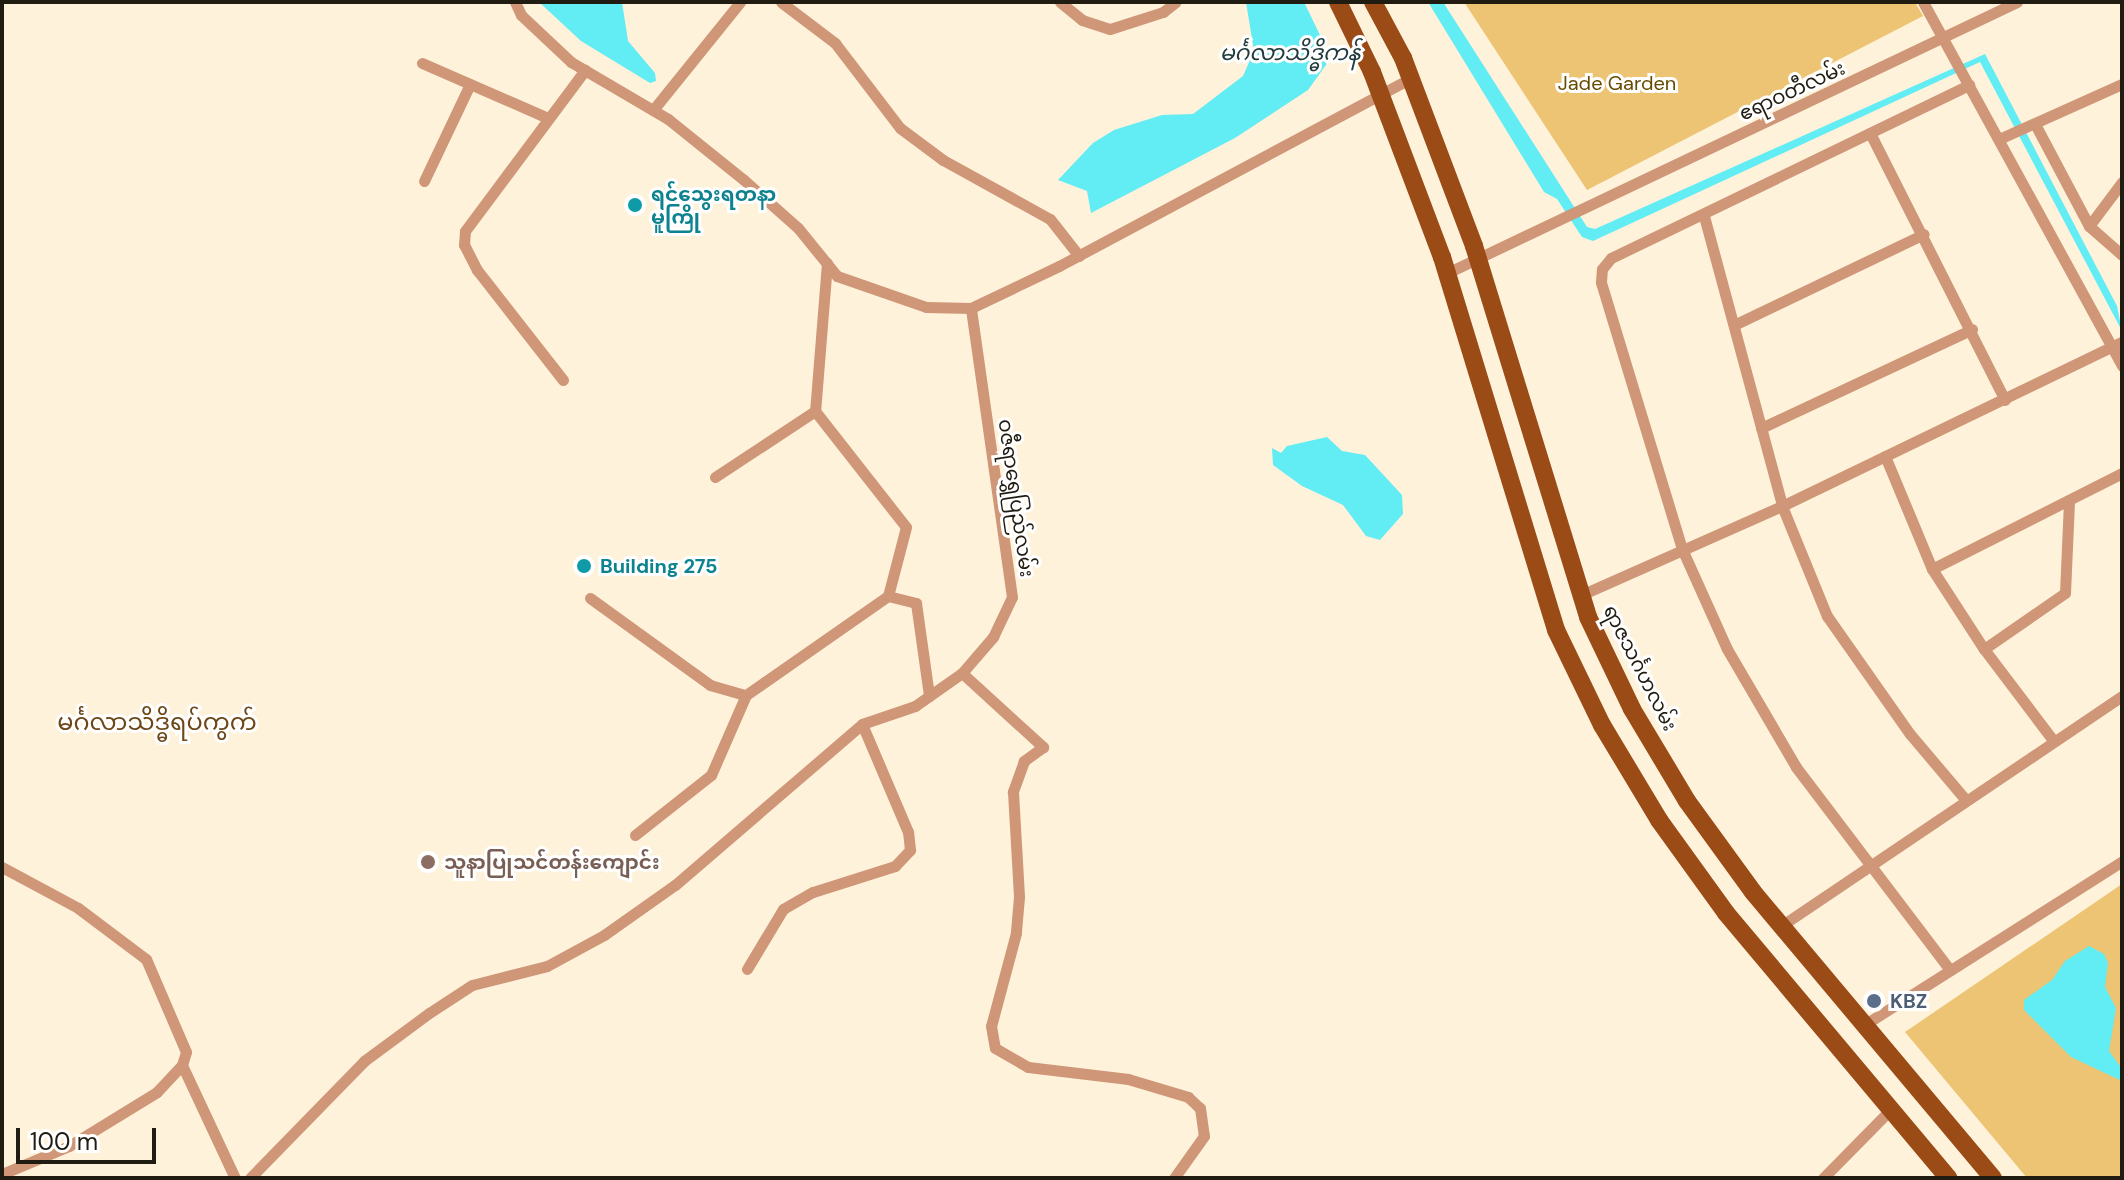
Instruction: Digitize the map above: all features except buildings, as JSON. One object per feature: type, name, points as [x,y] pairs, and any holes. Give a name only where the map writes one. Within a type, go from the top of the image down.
[{"type":"main road","points":[[1338,2],[1381,96],[1447,273],[1556,630],[1602,725],[1659,820],[1726,913],[1948,1178]]},
{"type":"main road","name":"ရာဇသင်္ဂဟလမ်း","points":[[1373,2],[1411,78],[1478,259],[1581,595],[1640,722],[1687,801],[1781,926],[1993,1178]]},
{"type":"street","points":[[515,2],[521,15],[585,70],[653,110],[765,199],[837,276],[926,307],[971,308],[1079,256],[1411,78]]},
{"type":"street","points":[[653,110],[740,2]]},
{"type":"street","points":[[781,2],[835,43],[900,128],[943,160],[1050,219],[1079,256]]},
{"type":"street","points":[[1060,2],[1082,20],[1110,29],[1163,12],[1176,2]]},
{"type":"street","points":[[1923,2],[2117,344],[2122,366]]},
{"type":"street","name":"ဧရာဝတီလမ်း","points":[[1478,259],[2017,2]]},
{"type":"street","points":[[422,63],[548,118]]},
{"type":"street","points":[[563,380],[477,270],[464,245],[465,231],[585,70]]},
{"type":"street","points":[[424,181],[470,84]]},
{"type":"street","points":[[1999,139],[2122,84]]},
{"type":"street","points":[[1950,970],[1796,767],[1727,649],[1682,549],[1601,282],[1611,258],[1704,216],[1969,85]]},
{"type":"street","points":[[2023,129],[2089,226],[2122,255]]},
{"type":"street","points":[[1870,133],[1924,234],[2005,400]]},
{"type":"street","points":[[2089,226],[2122,182]]},
{"type":"street","points":[[1704,216],[1736,324],[1782,506],[1827,616],[1910,734],[1965,799]]},
{"type":"street","points":[[1736,324],[1924,234]]},
{"type":"street","points":[[1447,273],[1478,259]]},
{"type":"street","points":[[635,835],[711,775],[746,695],[888,596],[906,527],[815,411],[827,263]]},
{"type":"street","name":"ဝဇီရာရွှေပြည်လမ်း","points":[[250,1178],[364,1061],[429,1013],[472,985],[547,966],[604,935],[675,885],[862,724],[929,696],[962,673],[993,637],[1012,597],[971,308]]},
{"type":"street","points":[[1761,428],[1972,329]]},
{"type":"street","points":[[1581,595],[1782,506],[2117,344]]},
{"type":"street","points":[[715,477],[815,411]]},
{"type":"street","points":[[1885,456],[1932,569],[1984,649],[2052,739]]},
{"type":"street","points":[[1932,569],[2122,473]]},
{"type":"street","points":[[1984,649],[2065,593],[2069,580],[2069,500]]},
{"type":"street","points":[[888,596],[916,603],[929,696]]},
{"type":"street","points":[[590,598],[710,685],[746,695]]},
{"type":"street","points":[[962,673],[1043,747],[1024,761],[1013,792],[1019,897],[1016,933],[991,1026],[995,1048],[1028,1067],[1128,1079],[1188,1097],[1200,1108],[1204,1136],[1174,1178]]},
{"type":"street","points":[[1781,926],[2052,739],[2122,696]]},
{"type":"street","points":[[747,969],[783,909],[813,892],[895,866],[910,850],[862,724]]},
{"type":"street","points":[[1864,1025],[2122,861]]},
{"type":"street","points":[[2,867],[78,908],[146,959],[186,1052],[182,1065],[157,1092],[108,1123],[2,1174]]},
{"type":"street","points":[[182,1065],[235,1178]]},
{"type":"street","points":[[1823,1178],[1891,1109]]},
{"type":"green space","name":"Jade Garden","points":[[1464,2],[1915,2],[1923,16],[1587,190]]},
{"type":"green space","points":[[2122,884],[2122,1178],[2027,1178],[1905,1032]]},
{"type":"water","points":[[539,2],[622,2],[628,41],[655,73],[656,81],[650,83],[581,41]]},
{"type":"water","name":"မင်္ဂလာသိဒ္ဓိကန်","points":[[1246,2],[1304,2],[1331,58],[1308,90],[1235,138],[1091,213],[1087,191],[1058,180],[1093,143],[1114,130],[1162,115],[1193,114],[1243,76],[1254,51]]},
{"type":"water","points":[[1428,2],[1443,2],[1587,227],[1595,229],[1985,54],[2117,306],[2122,331],[1980,62],[1593,241],[1582,237],[1557,199],[1544,192]]},
{"type":"water","points":[[1327,437],[1342,451],[1365,455],[1402,495],[1403,514],[1380,540],[1366,536],[1343,505],[1302,486],[1273,465],[1272,448],[1281,453],[1287,446]]},
{"type":"water","points":[[2089,946],[2104,954],[2108,963],[2105,987],[2116,1008],[2109,1051],[2122,1069],[2122,1081],[2071,1057],[2024,1010],[2024,1000],[2052,980],[2065,961]]},
{"type":"place","name":"ရင်သွေးရတနာ မူကြို","points":[[635,205]]},
{"type":"place","name":"Building 275","points":[[584,566]]},
{"type":"place","name":"သူနာပြုသင်တန်းကျောင်း","points":[[428,862]]},
{"type":"place","name":"KBZ","points":[[1874,1001]]},
{"type":"district","name":"မင်္ဂလာသိဒ္ဓိရပ်ကွက်","points":[[157,722]]}]
